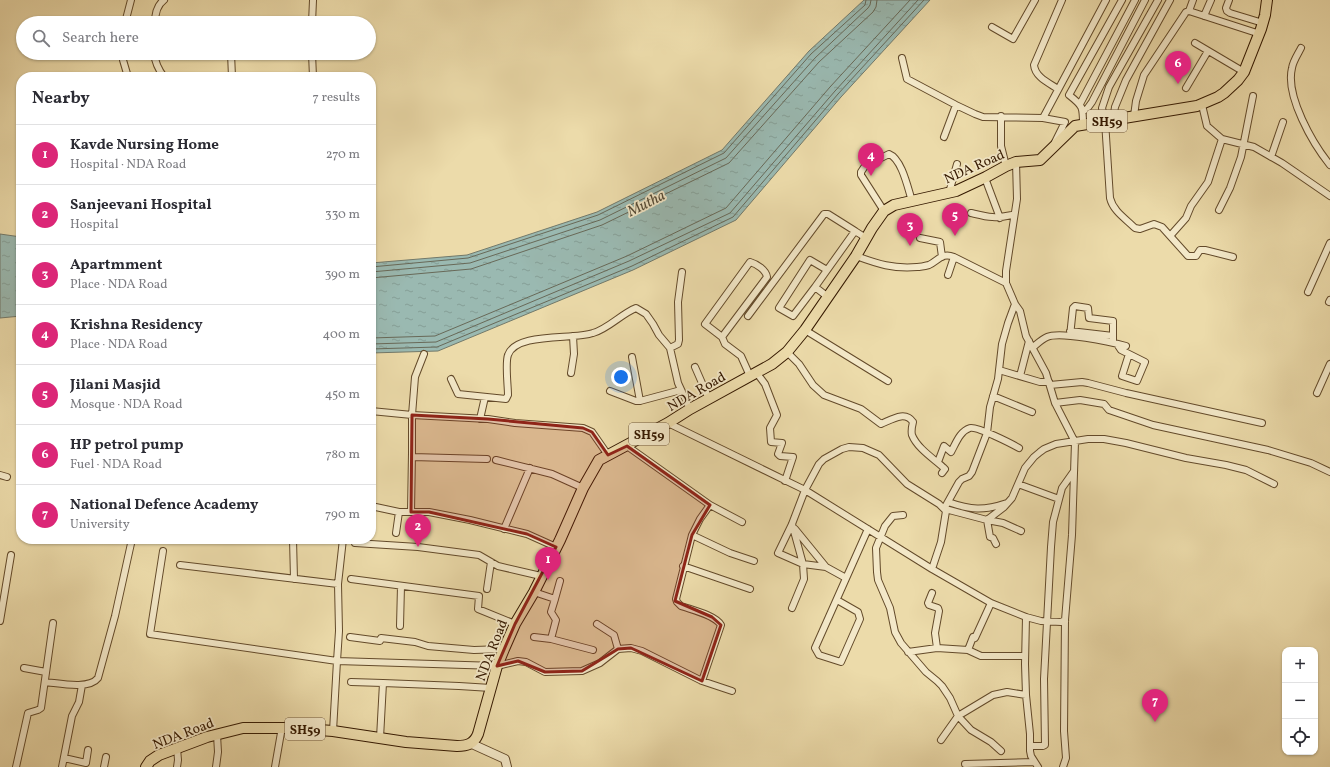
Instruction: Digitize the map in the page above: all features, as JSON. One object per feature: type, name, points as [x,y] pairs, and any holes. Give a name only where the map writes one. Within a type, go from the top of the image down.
[{"type":"main road","name":"NDA Road","points":[[146,767],[150,761],[159,755],[217,735],[243,728],[282,727],[333,731],[406,742],[457,746],[472,744],[478,734],[497,666],[515,624],[534,592],[583,488],[599,460],[627,446],[772,364],[787,352],[805,330],[828,297],[884,211],[894,204],[949,193],[966,187],[1016,162],[1040,160],[1075,126],[1202,104],[1224,93],[1244,72],[1261,28],[1267,0]]},
{"type":"street","points":[[127,16],[131,0]]},
{"type":"street","points":[[156,16],[157,9],[164,0]]},
{"type":"street","points":[[312,16],[313,0]]},
{"type":"street","points":[[992,27],[1013,38],[1034,0]]},
{"type":"street","points":[[1058,89],[1038,76],[1034,71],[1034,65],[1062,0]]},
{"type":"street","points":[[1043,118],[1106,0]]},
{"type":"street","points":[[1083,124],[1083,111],[1080,104],[1069,95],[1122,0]]},
{"type":"street","points":[[1080,104],[1134,0]]},
{"type":"street","points":[[1083,111],[1087,109],[1092,102],[1145,0]]},
{"type":"street","points":[[1109,120],[1102,108],[1109,87],[1158,0]]},
{"type":"street","points":[[1170,0],[1126,80],[1109,120],[1111,205],[1135,228],[1140,229],[1154,224],[1162,227],[1188,256],[1196,256],[1200,250],[1205,250],[1233,257]]},
{"type":"street","points":[[1134,116],[1136,101],[1144,75],[1186,12],[1189,11],[1193,0]]},
{"type":"street","points":[[1204,16],[1211,0]]},
{"type":"street","points":[[1229,0],[1226,8],[1227,11],[1261,28]]},
{"type":"street","points":[[1189,11],[1204,16],[1261,28]]},
{"type":"street","points":[[1195,43],[1244,72]]},
{"type":"street","points":[[1301,48],[1291,69],[1293,92],[1308,133],[1330,165]]},
{"type":"street","points":[[1186,88],[1208,51]]},
{"type":"street","points":[[902,58],[907,79],[975,114],[983,116],[1043,118],[1065,122],[1052,147]]},
{"type":"street","points":[[123,60],[127,72]]},
{"type":"street","points":[[155,60],[160,72]]},
{"type":"street","points":[[231,60],[232,72]]},
{"type":"street","points":[[312,60],[313,72]]},
{"type":"street","points":[[1219,210],[1236,172],[1244,144],[1253,96]]},
{"type":"street","points":[[1202,104],[1207,126],[1222,139],[1254,146],[1330,196]]},
{"type":"street","points":[[944,138],[956,105]]},
{"type":"street","points":[[1001,116],[1000,146],[1006,166]]},
{"type":"street","points":[[1271,157],[1283,122]]},
{"type":"street","points":[[1170,236],[1186,218],[1191,206],[1208,182],[1222,139]]},
{"type":"street","points":[[884,211],[861,175],[861,172],[865,166],[889,154],[898,162],[915,200]]},
{"type":"street","points":[[1016,162],[1016,199],[1006,271],[1006,283],[1015,304],[1020,310],[1026,336],[1046,373],[1055,403],[1075,442],[1072,542],[1065,620],[1064,731],[1066,758],[1063,767]]},
{"type":"street","points":[[949,193],[957,164]]},
{"type":"street","points":[[985,178],[1000,218]]},
{"type":"street","points":[[971,213],[987,217],[1000,218],[1012,215]]},
{"type":"street","points":[[748,316],[824,214],[828,214],[866,238]]},
{"type":"street","points":[[827,270],[810,260],[779,308],[793,316],[815,287],[855,231]]},
{"type":"street","points":[[920,238],[940,242],[942,256]]},
{"type":"street","points":[[1308,292],[1330,243]]},
{"type":"street","points":[[856,256],[881,265],[898,268],[927,265],[946,255],[954,257],[1006,283]]},
{"type":"street","points":[[948,274],[954,257]]},
{"type":"street","points":[[722,337],[767,277],[765,272],[754,263],[750,262],[705,324],[722,337],[725,344],[741,356],[753,374],[765,384],[777,415],[770,428],[771,442],[782,443],[778,454],[780,456],[793,457],[785,481]]},
{"type":"street","points":[[670,348],[678,344],[679,340],[678,302],[682,272]]},
{"type":"street","points":[[815,287],[828,297]]},
{"type":"street","points":[[932,569],[941,542],[945,510],[948,502],[959,482],[969,476],[972,472],[987,433],[990,407],[994,396],[999,370],[1002,344],[1015,304]]},
{"type":"street","points":[[1070,334],[1073,308],[1075,306],[1088,308],[1089,318],[1114,320],[1114,340],[1121,350],[1129,354],[1145,362],[1137,381],[1122,376],[1129,354]]},
{"type":"street","points":[[452,379],[458,394],[506,399],[508,398],[507,357],[513,348],[522,343],[539,338],[595,333],[636,308],[646,314],[654,324],[659,335],[670,348],[681,390],[690,409]]},
{"type":"street","points":[[805,330],[888,381]]},
{"type":"street","points":[[1032,348],[1049,336],[1070,334],[1114,340],[1126,346]]},
{"type":"street","points":[[571,373],[574,354],[574,336]]},
{"type":"street","points":[[1020,376],[1029,341]]},
{"type":"street","points":[[787,352],[799,364],[813,384],[824,395],[861,409],[881,424],[896,417],[906,416],[910,418],[913,422],[911,433],[912,436],[919,446],[944,468],[945,470],[942,473]]},
{"type":"street","points":[[410,512],[412,415],[415,377],[424,354]]},
{"type":"street","points":[[632,357],[640,401]]},
{"type":"street","points":[[1317,393],[1330,364]]},
{"type":"street","points":[[695,367],[709,399]]},
{"type":"street","points":[[999,370],[1040,382],[1088,383],[1126,393],[1262,423]]},
{"type":"street","points":[[610,391],[636,401],[640,401],[681,390]]},
{"type":"street","points":[[994,396],[1032,412]]},
{"type":"street","points":[[480,419],[485,397]]},
{"type":"street","points":[[1055,403],[1080,400],[1104,404],[1109,410],[1153,425],[1268,450],[1311,463],[1330,472]]},
{"type":"street","points":[[376,411],[583,428],[592,432],[608,455]]},
{"type":"street","points":[[668,423],[805,490],[932,569],[991,603],[1026,617],[1047,621],[1061,622],[1065,620]]},
{"type":"street","points":[[938,462],[944,446],[951,452],[961,434],[970,428],[987,433],[1019,448]]},
{"type":"street","points":[[987,520],[999,512],[1012,498],[1025,468],[1040,452],[1050,446],[1095,439],[1126,442],[1186,458],[1246,470],[1274,484]]},
{"type":"street","points":[[627,446],[710,505],[742,522]]},
{"type":"street","points":[[846,578],[826,567],[803,564],[778,552],[792,524],[805,490],[819,464],[824,459],[842,449],[849,447],[863,448],[879,455],[907,484],[939,504],[945,510],[1003,523],[1021,532]]},
{"type":"street","points":[[412,457],[487,459]]},
{"type":"street","points":[[496,460],[552,474],[583,488]]},
{"type":"street","points":[[504,529],[530,468]]},
{"type":"street","points":[[1030,746],[1045,745],[1044,679],[1053,522],[1062,488],[1075,470]]},
{"type":"street","points":[[0,475],[7,477]]},
{"type":"street","points":[[1018,484],[1059,499]]},
{"type":"street","points":[[948,502],[974,509],[984,509],[1008,502]]},
{"type":"street","points":[[702,681],[720,625],[718,621],[712,617],[681,606],[676,599],[683,566],[692,535],[700,519],[710,505]]},
{"type":"street","points":[[376,507],[399,512],[429,512],[527,534],[556,547]]},
{"type":"street","points":[[396,533],[399,512]]},
{"type":"street","points":[[903,515],[893,516],[885,526],[876,548],[878,580],[890,608],[895,632],[908,652],[926,672],[942,686],[950,698],[958,716],[972,730],[991,742],[1001,751]]},
{"type":"street","points":[[987,520],[990,536],[996,544]]},
{"type":"street","points":[[792,524],[803,564],[804,579],[792,608]]},
{"type":"street","points":[[792,524],[826,567]]},
{"type":"street","points":[[837,600],[858,612],[860,619],[841,662],[819,655],[815,648],[868,529]]},
{"type":"street","points":[[692,535],[730,553],[754,561]]},
{"type":"street","points":[[44,682],[82,685],[94,683],[98,678],[101,672],[116,616],[131,544]]},
{"type":"street","points":[[293,544],[294,579]]},
{"type":"street","points":[[333,731],[339,630],[338,584],[342,544]]},
{"type":"street","points":[[371,544],[418,547],[479,555],[498,566],[541,576]]},
{"type":"street","points":[[163,551],[150,634],[337,661],[497,666],[518,661],[526,662],[545,672],[582,671],[600,663],[618,649],[631,648],[642,651],[715,687],[732,691]]},
{"type":"street","points":[[0,621],[11,554]]},
{"type":"street","points":[[487,589],[491,562]]},
{"type":"street","points":[[180,565],[338,584]]},
{"type":"street","points":[[683,566],[750,589]]},
{"type":"street","points":[[351,579],[479,596],[478,609],[515,624]]},
{"type":"street","points":[[551,639],[556,620],[551,612],[560,581]]},
{"type":"street","points":[[400,626],[401,586]]},
{"type":"street","points":[[534,592],[554,599]]},
{"type":"street","points":[[932,592],[928,603],[929,605],[938,608],[939,611],[935,633],[937,648]]},
{"type":"street","points":[[968,650],[973,637],[975,638],[991,603]]},
{"type":"street","points":[[965,764],[1036,765],[1031,756],[1026,695],[1026,617]]},
{"type":"street","points":[[16,767],[28,713],[41,708],[53,624]]},
{"type":"street","points":[[598,624],[614,635],[618,649]]},
{"type":"street","points":[[350,637],[380,641],[381,638],[415,642],[428,646],[474,650],[504,649]]},
{"type":"street","points":[[534,637],[551,639],[593,650]]},
{"type":"street","points":[[908,652],[937,648],[968,650],[980,656],[1026,656]]},
{"type":"street","points":[[24,668],[46,672]]},
{"type":"street","points":[[351,682],[491,688]]},
{"type":"street","points":[[380,738],[383,683]]},
{"type":"street","points":[[62,767],[72,716],[79,702],[82,685]]},
{"type":"street","points":[[941,740],[958,716],[993,696],[1007,692],[1026,695]]},
{"type":"street","points":[[275,767],[282,727]]},
{"type":"street","points":[[216,767],[218,752],[217,735]]},
{"type":"street","points":[[472,744],[506,759],[507,767]]},
{"type":"street","points":[[177,748],[177,767]]},
{"type":"street","points":[[64,758],[86,763],[88,750]]},
{"type":"street","points":[[104,767],[106,757]]},
{"type":"highlighted area","points":[[412,415],[488,419],[583,428],[592,432],[608,455],[627,446],[710,505],[692,535],[675,601],[712,617],[721,625],[702,681],[631,648],[618,649],[582,671],[545,672],[518,661],[497,666],[515,624],[556,547],[527,534],[429,512],[411,512]]},
{"type":"water","name":"Mutha","points":[[864,0],[930,0],[841,97],[736,220],[633,270],[438,351],[376,353],[376,263],[467,255],[597,212],[722,150],[809,51]]},
{"type":"water","points":[[0,234],[16,236],[16,316],[0,318]]},
{"type":"place","name":"HP petrol pump","points":[[1178,84]]},
{"type":"place","name":"Krishna Residency","points":[[871,176]]},
{"type":"place","name":"Jilani Masjid","points":[[955,236]]},
{"type":"place","name":"Apartmment","points":[[910,246]]},
{"type":"place","name":"Sanjeevani Hospital","points":[[418,547]]},
{"type":"place","name":"Kavde Nursing Home","points":[[548,580]]},
{"type":"place","name":"National Defence Academy","points":[[1155,722]]}]
